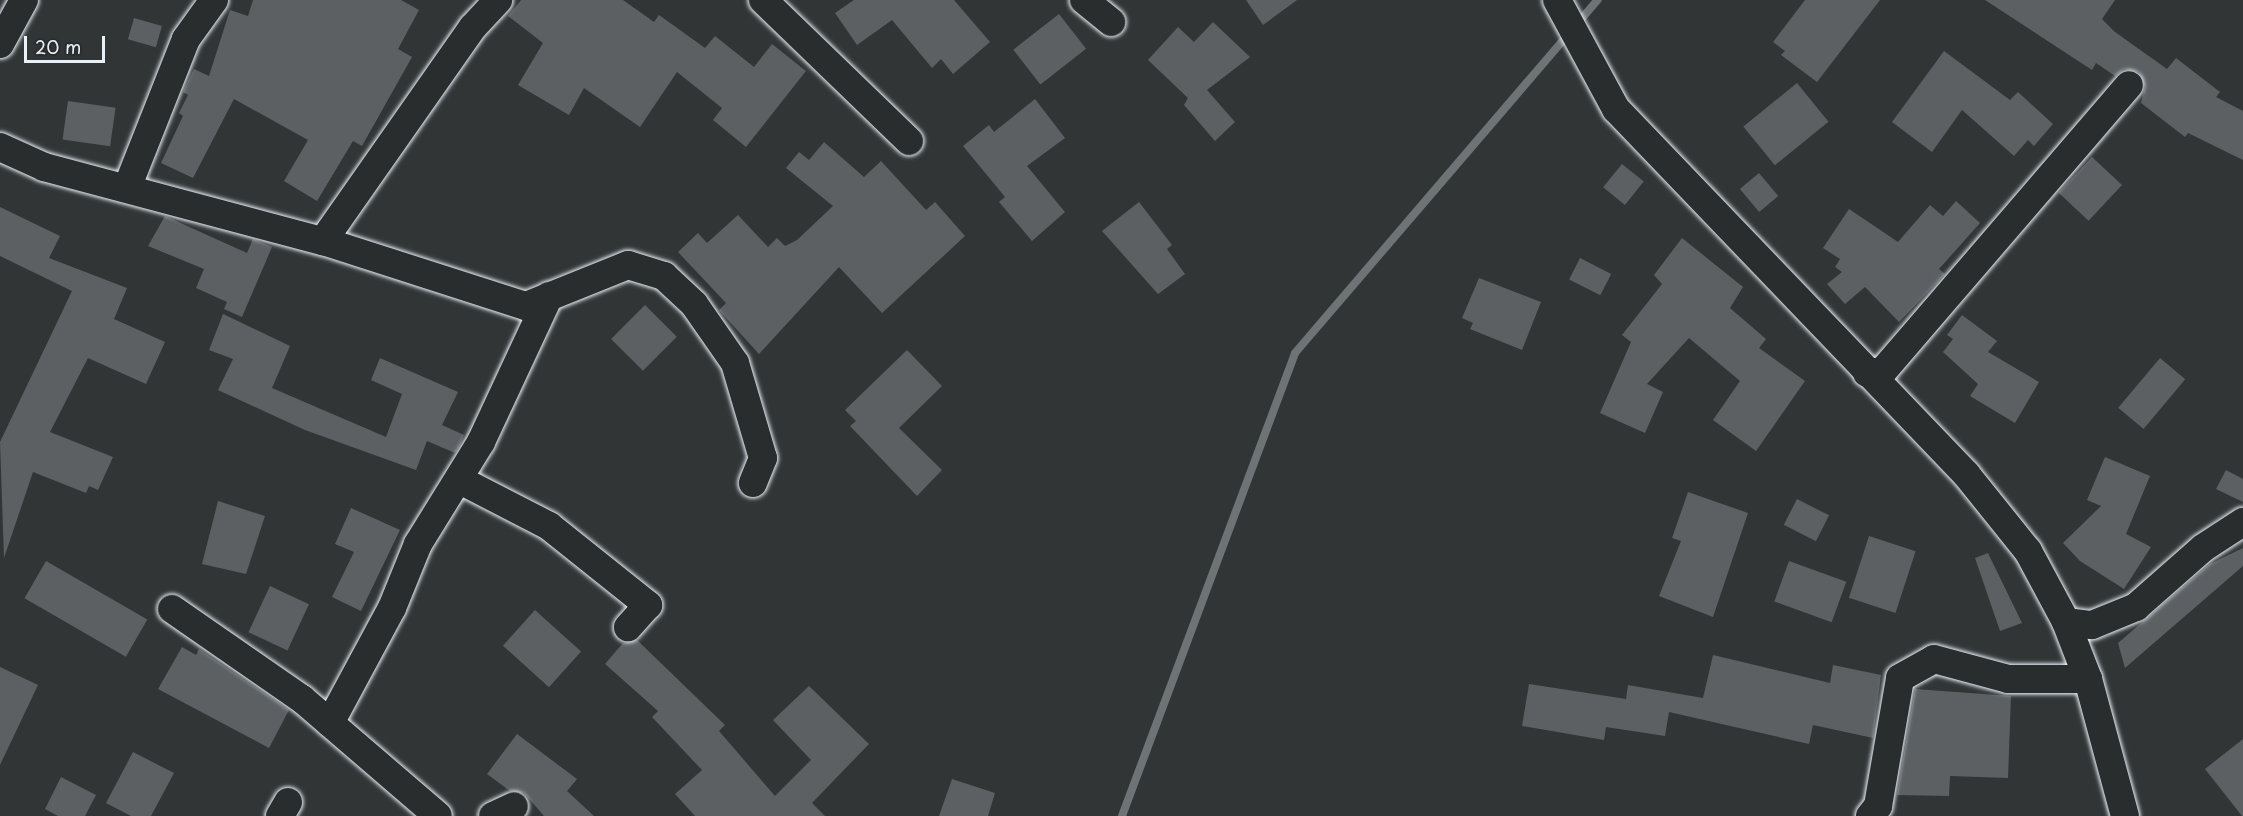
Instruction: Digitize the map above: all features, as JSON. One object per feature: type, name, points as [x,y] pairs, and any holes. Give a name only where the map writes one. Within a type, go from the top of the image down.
[{"type":"street","points":[[0,44],[24,0]]},
{"type":"street","points":[[127,188],[186,39],[214,0]]},
{"type":"street","points":[[323,241],[473,27],[498,0]]},
{"type":"street","points":[[763,0],[909,141]]},
{"type":"street","points":[[1084,0],[1111,22]]},
{"type":"street","points":[[1557,0],[1616,109],[1966,474],[2028,551],[2066,622],[2088,679],[2126,816]]},
{"type":"street","points":[[1867,373],[1883,371],[2129,85]]},
{"type":"street","points":[[0,147],[44,167],[323,241],[526,306],[628,265],[664,276],[694,304],[735,363],[763,458],[753,483]]},
{"type":"street","points":[[330,723],[392,608],[418,544],[460,480],[549,296]]},
{"type":"street","points":[[460,480],[549,526],[648,605],[628,627]]},
{"type":"street","points":[[2066,622],[2092,625],[2136,607],[2243,522]]},
{"type":"street","points":[[172,609],[330,723],[438,816]]},
{"type":"street","points":[[1870,816],[1878,806],[1900,678],[1934,659],[2008,678],[2088,679]]},
{"type":"building","points":[[253,0],[401,0],[419,10],[398,49],[412,57],[362,146],[353,141],[317,201],[284,181],[308,140],[234,99],[193,178],[161,163],[183,116],[179,113],[188,95],[183,92],[194,69],[209,76],[230,10],[248,16]]},
{"type":"building","points":[[521,0],[623,0],[654,22],[659,15],[705,48],[715,36],[754,67],[772,44],[806,71],[746,147],[713,120],[722,108],[677,72],[640,127],[584,88],[569,115],[518,85],[543,43],[508,16]]},
{"type":"building","points":[[854,0],[954,0],[990,42],[953,74],[941,59],[932,68],[892,20],[857,45],[835,13]]},
{"type":"building","points":[[1246,0],[1297,0],[1263,25]]},
{"type":"building","points":[[1805,0],[1880,0],[1817,82],[1781,55],[1785,51],[1773,42]]},
{"type":"building","points":[[1985,0],[2115,0],[2102,19],[2115,32],[2167,69],[2176,58],[2220,92],[2216,97],[2243,111],[2243,160],[2188,133],[2185,137],[2141,103],[2145,87],[2139,72],[2124,69],[2115,76],[2096,63],[2092,70]]},
{"type":"building","points":[[1059,14],[1086,49],[1040,84],[1013,50]]},
{"type":"building","points":[[134,18],[162,26],[156,47],[128,39]]},
{"type":"building","points":[[1213,22],[1250,57],[1207,90],[1235,122],[1215,141],[1184,105],[1188,98],[1148,60],[1178,27],[1194,42]]},
{"type":"building","points":[[1944,51],[2010,100],[2018,92],[2053,124],[2034,146],[2028,140],[2014,156],[1962,110],[1932,152],[1892,122]]},
{"type":"building","points":[[1797,83],[1828,122],[1775,165],[1743,126]]},
{"type":"building","points":[[1035,99],[1065,138],[1027,166],[1065,212],[1032,241],[999,202],[1005,197],[963,146],[989,125],[994,132]]},
{"type":"building","points":[[68,101],[116,108],[110,146],[63,140]]},
{"type":"building","points":[[824,142],[864,177],[881,161],[926,210],[935,202],[965,236],[882,313],[839,267],[759,354],[719,310],[726,303],[678,252],[698,233],[707,243],[738,215],[768,247],[777,238],[785,246],[797,240],[833,206],[786,168],[799,152],[809,160]]},
{"type":"building","points":[[2092,157],[2122,185],[2089,221],[2059,193]]},
{"type":"building","points":[[1622,164],[1644,182],[1625,205],[1603,187]]},
{"type":"building","points":[[1759,173],[1778,196],[1759,212],[1740,189]]},
{"type":"building","points":[[1956,201],[1980,223],[1939,269],[1945,274],[1899,322],[1865,287],[1845,304],[1827,284],[1842,272],[1835,267],[1840,259],[1823,248],[1849,209],[1898,242],[1930,205],[1943,216]]},
{"type":"building","points":[[1139,202],[1172,245],[1167,249],[1185,274],[1158,294],[1102,231]]},
{"type":"building","points":[[0,207],[60,236],[49,258],[127,288],[114,319],[165,342],[146,384],[88,358],[50,432],[113,457],[98,490],[89,486],[86,493],[33,472],[4,558],[0,442],[72,291],[0,256]]},
{"type":"building","points":[[165,216],[247,253],[253,239],[272,247],[242,317],[224,309],[227,302],[196,288],[204,269],[148,246]]},
{"type":"building","points":[[1682,238],[1743,287],[1730,308],[1766,339],[1759,348],[1805,381],[1756,451],[1713,420],[1740,381],[1689,338],[1647,384],[1663,392],[1645,433],[1600,413],[1631,342],[1622,335],[1662,284],[1654,275]]},
{"type":"building","points":[[1580,258],[1611,274],[1600,295],[1569,279]]},
{"type":"building","points":[[1479,278],[1541,302],[1522,350],[1470,329],[1473,323],[1462,318]]},
{"type":"building","points":[[645,305],[677,337],[643,371],[611,339]]},
{"type":"building","points":[[223,314],[290,346],[272,388],[386,437],[402,394],[371,380],[380,358],[458,392],[442,425],[464,435],[460,445],[455,453],[427,441],[416,470],[305,430],[218,390],[233,359],[209,350]]},
{"type":"building","points":[[1962,315],[1997,341],[1988,352],[2039,382],[2015,423],[1970,396],[1978,384],[1943,352],[1953,339],[1947,335]]},
{"type":"building","points":[[907,350],[942,386],[899,428],[942,470],[917,496],[850,426],[856,421],[845,410]]},
{"type":"building","points":[[2160,358],[2185,379],[2143,429],[2118,408]]},
{"type":"building","points":[[2105,457],[2150,476],[2126,534],[2151,547],[2124,589],[2080,561],[2063,543],[2101,506],[2087,500]]},
{"type":"building","points":[[2226,470],[2243,479],[2243,502],[2216,489]]},
{"type":"building","points":[[1688,492],[1748,513],[1713,617],[1659,596],[1681,541],[1672,538]]},
{"type":"building","points":[[1797,499],[1829,515],[1816,541],[1784,525]]},
{"type":"building","points":[[218,501],[265,516],[246,574],[202,564]]},
{"type":"building","points":[[351,508],[400,530],[361,611],[332,597],[354,552],[335,544]]},
{"type":"building","points":[[1869,536],[1916,551],[1896,613],[1849,598]]},
{"type":"building","points":[[2243,548],[2243,566],[2125,668],[2118,643],[2210,564]]},
{"type":"building","points":[[1988,553],[2022,623],[2000,631],[1975,558]]},
{"type":"building","points":[[46,561],[147,620],[126,657],[24,598]]},
{"type":"building","points":[[1789,561],[1846,582],[1832,622],[1774,601]]},
{"type":"building","points":[[270,586],[309,604],[287,650],[248,632]]},
{"type":"building","points":[[535,610],[581,651],[549,687],[503,646]]},
{"type":"building","points":[[637,640],[725,725],[719,731],[775,796],[811,760],[773,720],[809,686],[869,744],[812,803],[825,816],[695,816],[675,794],[702,770],[652,717],[658,711],[605,664],[623,643]]},
{"type":"building","points":[[182,647],[196,655],[199,649],[289,710],[269,748],[158,689]]},
{"type":"building","points":[[1713,655],[1830,683],[1833,665],[1881,675],[1873,738],[1813,725],[1809,744],[1669,712],[1665,736],[1606,727],[1604,740],[1522,726],[1529,684],[1626,699],[1628,685],[1703,698]]},
{"type":"building","points":[[0,667],[38,685],[0,765]]},
{"type":"building","points":[[1915,689],[2011,696],[2008,778],[1950,776],[1949,796],[1897,795]]},
{"type":"building","points":[[517,734],[577,779],[567,791],[594,816],[544,816],[524,793],[510,791],[487,774]]},
{"type":"building","points":[[2243,739],[2243,816],[2242,816],[2205,769]]},
{"type":"building","points":[[133,752],[174,773],[151,816],[131,816],[106,803]]},
{"type":"building","points":[[61,777],[96,795],[85,816],[58,816],[45,809]]},
{"type":"building","points":[[952,779],[995,793],[988,816],[939,816]]},
{"type":"waterway","points":[[1122,816],[1295,353],[1598,0]]}]
